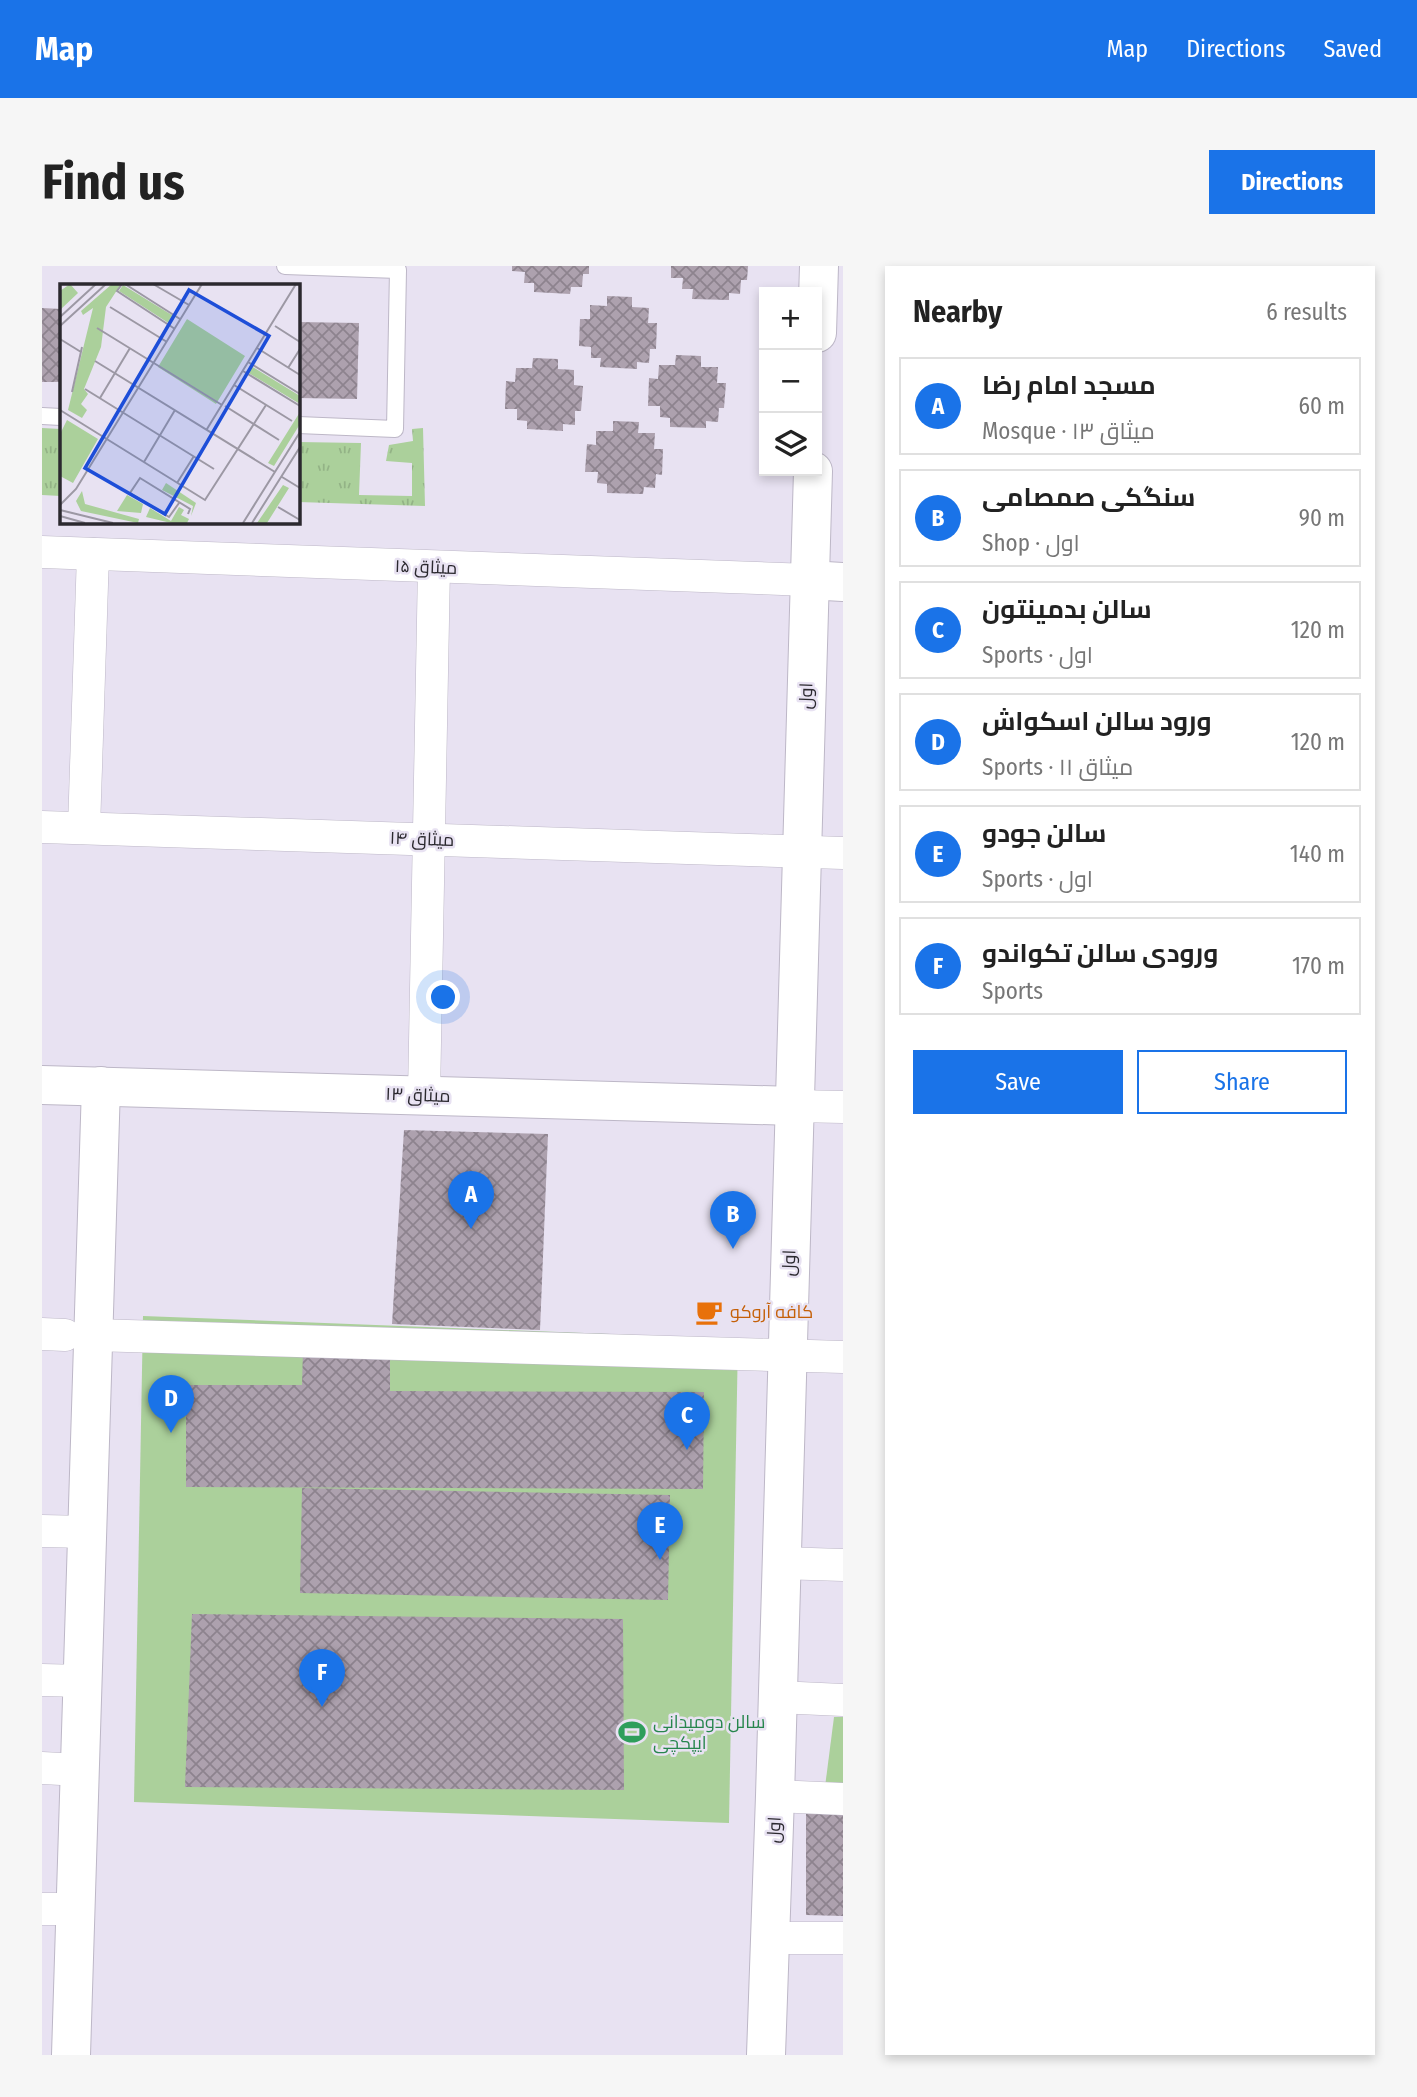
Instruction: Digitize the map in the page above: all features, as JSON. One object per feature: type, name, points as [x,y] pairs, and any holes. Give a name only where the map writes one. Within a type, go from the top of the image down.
[{"type":"street","points":[[818,287],[819,266]]},
{"type":"street","name":"اول","points":[[766,2055],[802,852],[826,581],[814,476]]},
{"type":"street","name":"میثاق ۱۵","points":[[42,552],[826,581]]},
{"type":"street","points":[[84,828],[93,554]]},
{"type":"street","points":[[424,1096],[434,567]]},
{"type":"street","name":"میثاق ۱۴","points":[[42,827],[843,853]]},
{"type":"street","name":"میثاق ۱۳","points":[[42,1085],[794,1105]]},
{"type":"street","points":[[71,2055],[59,1909],[80,1770],[87,1532],[67,1335],[101,1086]]},
{"type":"street","points":[[794,1105],[843,1107]]},
{"type":"street","points":[[67,1335],[843,1357]]},
{"type":"street","points":[[42,1531],[87,1532]]},
{"type":"street","points":[[780,1563],[843,1565]]},
{"type":"street","points":[[42,1680],[83,1681]]},
{"type":"street","points":[[777,1697],[843,1700]]},
{"type":"street","points":[[42,1768],[80,1770]]},
{"type":"street","points":[[775,1796],[843,1799]]},
{"type":"street","points":[[769,1938],[843,1938]]},
{"type":"lane","points":[[285,266],[398,270],[395,429],[299,425]]},
{"type":"lane","points":[[42,416],[60,417]]},
{"type":"green space","points":[[42,428],[60,429],[60,496],[42,495]]},
{"type":"green space","points":[[423,428],[425,506],[299,502],[299,442],[361,443],[359,495],[412,496],[412,463],[386,461],[389,445],[413,441],[412,429]]},
{"type":"green space","points":[[143,1316],[738,1339],[729,1823],[134,1802]]},
{"type":"green space","points":[[834,1717],[843,1717],[843,1788],[825,1787]]},
{"type":"building","points":[[512,266],[589,266],[589,274],[583,274],[582,287],[571,287],[570,294],[534,292],[534,283],[524,283],[525,272],[512,271]]},
{"type":"building","points":[[671,266],[748,266],[747,280],[741,280],[740,294],[729,293],[729,300],[692,299],[693,289],[682,289],[683,278],[671,278]]},
{"type":"building","points":[[607,296],[632,297],[632,307],[649,308],[648,323],[657,323],[656,349],[650,349],[649,363],[637,362],[637,369],[600,367],[601,358],[591,358],[591,347],[579,346],[580,319],[590,319],[590,305],[607,306]]},
{"type":"building","points":[[42,308],[60,309],[60,382],[42,382]]},
{"type":"building","points":[[299,322],[359,323],[357,399],[299,398]]},
{"type":"building","points":[[676,355],[701,356],[701,367],[718,367],[717,383],[726,383],[724,408],[719,408],[718,422],[706,421],[706,428],[670,427],[670,418],[660,417],[660,406],[648,406],[649,378],[658,379],[659,365],[675,365]]},
{"type":"building","points":[[533,358],[558,359],[558,369],[574,370],[574,385],[583,386],[581,411],[575,411],[575,425],[563,424],[563,431],[527,429],[527,421],[517,420],[517,409],[505,409],[506,381],[515,382],[516,368],[532,368]]},
{"type":"building","points":[[613,421],[639,422],[638,433],[655,433],[654,449],[663,449],[662,475],[656,474],[655,488],[644,487],[643,494],[607,493],[607,484],[597,483],[598,472],[585,472],[587,444],[596,445],[596,431],[613,431]]},
{"type":"building","points":[[404,1130],[548,1134],[540,1330],[392,1324]]},
{"type":"building","points":[[303,1350],[390,1350],[390,1391],[704,1392],[703,1489],[186,1487],[186,1385],[302,1385]]},
{"type":"building","points":[[302,1488],[670,1495],[668,1600],[300,1593]]},
{"type":"building","points":[[192,1614],[623,1619],[624,1790],[185,1787]]},
{"type":"building","points":[[806,1811],[843,1812],[843,1916],[806,1915]]},
{"type":"place","name":"مسجد امام رضا","points":[[471,1229]]},
{"type":"place","name":"سنگکی صمصامی","points":[[733,1249]]},
{"type":"place","name":"کافه آروکو","points":[[709,1312]]},
{"type":"place","name":"ورود سالن اسکواش","points":[[171,1433]]},
{"type":"place","name":"سالن بدمینتون","points":[[687,1450]]},
{"type":"place","name":"سالن جودو","points":[[660,1560]]},
{"type":"place","name":"ورودی سالن تکواندو","points":[[322,1707]]},
{"type":"place","name":"سالن دومیدانی ایپکچی","points":[[632,1732]]}]
